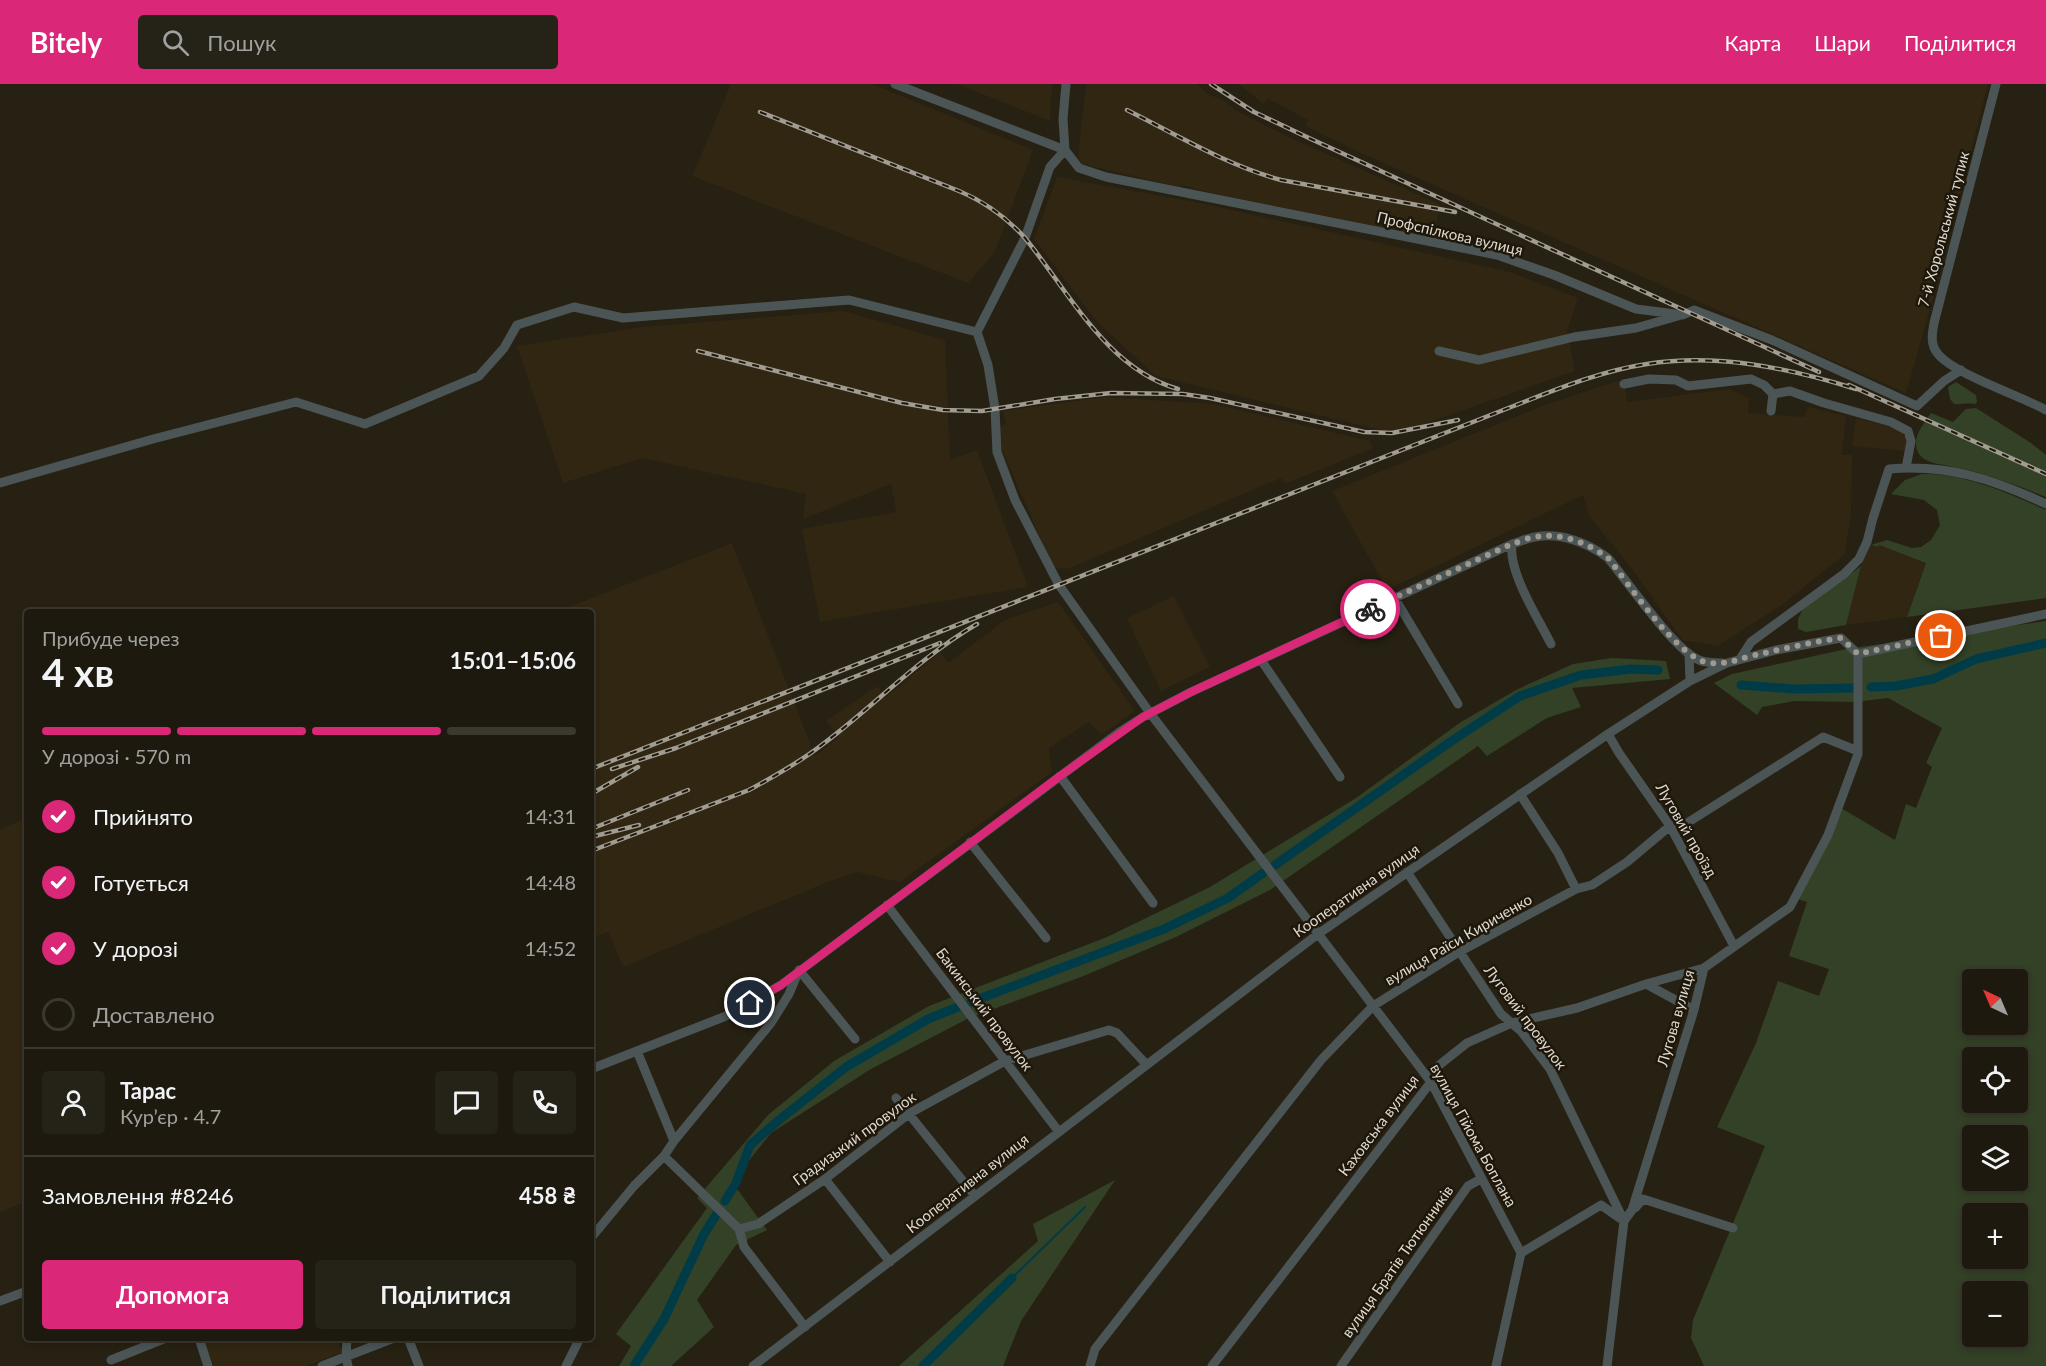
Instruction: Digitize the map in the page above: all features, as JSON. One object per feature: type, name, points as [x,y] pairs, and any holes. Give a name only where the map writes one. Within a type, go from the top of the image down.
[{"type":"street","name":"Профспілкова вулиця","points":[[895,84],[1065,150],[1079,168],[1106,177],[1497,255],[1554,275],[1636,309],[1683,315],[1694,309],[1772,340],[1917,406],[1944,381],[1961,370]]},
{"type":"street","points":[[0,483],[153,439],[296,402],[365,424],[479,376],[504,348],[517,325],[574,306],[623,318],[849,300],[976,332],[1025,238],[1050,167],[1065,150],[1063,119],[1066,84]]},
{"type":"street","name":"7-й Хорольський тупик","points":[[1961,370],[1938,355],[1932,342],[1932,332],[1996,84]]},
{"type":"street","points":[[1439,351],[1479,360],[1574,337],[1636,328],[1683,315]]},
{"type":"street","name":"вулиця Гійома Боплана","points":[[976,332],[988,365],[993,398],[996,452],[1015,500],[1059,585],[1150,713],[1431,1082],[1521,1253]]},
{"type":"street","points":[[1961,370],[2046,410]]},
{"type":"street","points":[[1624,384],[1649,379],[1676,380],[1688,386],[1751,379],[1764,385],[1773,394]]},
{"type":"street","points":[[1773,394],[1790,391],[1891,422],[1908,431],[1911,441],[1906,468]]},
{"type":"street","points":[[1771,411],[1773,394]]},
{"type":"street","points":[[1740,659],[1751,642],[1844,574],[1859,559],[1868,542],[1873,518],[1889,469],[1919,466],[1957,472],[2008,487],[2046,504]]},
{"type":"street","points":[[594,1068],[726,1016],[781,985],[970,842],[1118,733],[1150,713],[1394,597],[1512,544],[1535,537],[1562,536],[1598,550],[1608,558],[1678,645],[1689,654],[1708,663],[1726,663]]},
{"type":"street","points":[[1512,544],[1510,555],[1515,572],[1551,644]]},
{"type":"street","points":[[1394,597],[1458,704]]},
{"type":"street","points":[[1858,654],[2046,614]]},
{"type":"street","name":"Кооперативна вулиця","points":[[753,1366],[1318,934],[1608,734],[1690,681],[1726,663],[1740,659],[1841,638],[1858,654]]},
{"type":"street","points":[[1689,654],[1690,681]]},
{"type":"street","name":"Лугова вулиця","points":[[1607,1366],[1624,1221],[1632,1210],[1694,1010],[1704,968],[1791,907],[1828,835],[1858,751],[1858,654]]},
{"type":"street","points":[[1261,660],[1340,777]]},
{"type":"street","name":"Луговий проїзд","points":[[1608,734],[1670,826],[1734,946]]},
{"type":"street","name":"вулиця Раїси Кириченко","points":[[1090,1366],[1095,1349],[1321,1060],[1373,1006],[1459,952],[1575,889],[1592,885],[1627,862],[1670,826],[1687,823],[1823,737],[1858,751]]},
{"type":"street","points":[[1060,776],[1153,903]]},
{"type":"street","points":[[1520,794],[1558,853],[1575,889]]},
{"type":"street","points":[[970,842],[1046,938]]},
{"type":"street","name":"Луговий провулок","points":[[1407,872],[1501,1014],[1521,1030],[1550,1069],[1624,1221]]},
{"type":"street","name":"Бакинський провулок","points":[[887,905],[1059,1132]]},
{"type":"street","name":"Каховська вулиця","points":[[1212,1366],[1431,1082],[1433,1070],[1467,1043],[1512,1023],[1577,1008],[1646,984],[1704,968]]},
{"type":"street","points":[[799,970],[855,1039]]},
{"type":"street","points":[[594,1234],[634,1186],[664,1156],[771,1023],[789,994],[799,970]]},
{"type":"street","points":[[1646,984],[1694,1010]]},
{"type":"street","name":"Градизький провулок","points":[[739,1229],[758,1224],[825,1179],[910,1113],[1005,1061],[1109,1030],[1117,1033],[1146,1064]]},
{"type":"street","points":[[636,1052],[674,1141]]},
{"type":"street","points":[[896,1098],[975,1196]]},
{"type":"street","points":[[664,1156],[739,1229],[744,1247],[806,1327]]},
{"type":"street","points":[[825,1179],[890,1262]]},
{"type":"street","name":"вулиця Братів Тютюнників","points":[[1341,1366],[1468,1186],[1481,1179]]},
{"type":"street","points":[[1496,1366],[1521,1253],[1601,1205],[1624,1221],[1642,1199],[1734,1228]]},
{"type":"street","points":[[0,1301],[24,1292]]},
{"type":"street","points":[[111,1360],[158,1341]]},
{"type":"street","points":[[200,1341],[208,1366]]},
{"type":"street","points":[[347,1341],[347,1361]]},
{"type":"street","points":[[322,1366],[347,1361],[388,1341]]},
{"type":"street","points":[[409,1341],[419,1366]]},
{"type":"street","points":[[566,1366],[578,1341]]},
{"type":"shaded area","points":[[731,84],[872,84],[1033,150],[995,252],[968,283],[692,176]]},
{"type":"shaded area","points":[[957,84],[1052,84],[1050,121]]},
{"type":"shaded area","points":[[1086,84],[1197,84],[1208,95],[1219,98],[1239,112],[1284,135],[1439,204],[1435,240],[1188,186],[1175,186],[1083,164],[1078,157]]},
{"type":"shaded area","points":[[1239,84],[1988,84],[1940,274],[1906,393],[1363,154],[1305,126],[1308,120],[1268,99],[1263,104]]},
{"type":"shaded area","points":[[1057,177],[1200,203],[1510,272],[1578,298],[1567,331],[1575,371],[1404,431],[1389,432],[1156,376],[1098,323],[1034,239]]},
{"type":"shaded area","points":[[844,311],[945,340],[950,460],[977,450],[1028,587],[820,622],[802,529],[896,512],[891,484],[803,519],[806,494],[642,458],[563,483],[517,346],[643,327]]},
{"type":"shaded area","points":[[1624,379],[1627,402],[1729,389],[1749,398],[1748,413],[1804,417],[1808,407],[1846,416],[1842,455],[1852,455],[1851,512],[1845,554],[1783,604],[1718,646],[1682,640],[1633,570],[1589,516],[1583,495],[1387,590],[1332,491],[1540,407]]},
{"type":"shaded area","points":[[1105,397],[1214,404],[1370,441],[1373,448],[1285,484],[1281,478],[1068,569],[1055,568],[1002,450],[1000,427],[1006,424],[1003,411]]},
{"type":"shaded area","points":[[1856,418],[1896,428],[1906,436],[1907,447],[1904,451],[1852,446]]},
{"type":"shaded area","points":[[732,543],[815,756],[839,737],[826,721],[877,686],[886,697],[940,652],[948,663],[1005,620],[1058,602],[1135,711],[1101,735],[1089,722],[1049,748],[1052,772],[900,882],[857,872],[825,883],[623,967],[608,932],[594,937],[594,609],[564,609]]},
{"type":"shaded area","points":[[1871,545],[1877,547],[1878,545],[1926,563],[1907,617],[1846,625],[1861,566]]},
{"type":"shaded area","points":[[1174,596],[1210,667],[1161,691],[1127,618]]},
{"type":"shaded area","points":[[24,819],[24,1202],[0,1212],[0,829]]},
{"type":"shaded area","points":[[204,1341],[338,1341],[343,1352],[306,1366],[214,1366]]},
{"type":"green space","points":[[1956,382],[1976,395],[1975,404],[1954,404],[1950,399],[1948,387]]},
{"type":"green space","points":[[1976,408],[2046,455],[2046,497],[1986,475],[1933,463],[1919,454],[1917,438],[1921,427],[1931,413],[1953,422],[1966,409]]},
{"type":"green space","points":[[1922,474],[1970,480],[2046,510],[2046,598],[1907,617],[1926,563],[1879,545],[1878,547],[1871,545],[1887,540],[1912,548],[1921,547],[1931,540],[1940,525],[1937,510],[1924,500],[1891,494],[1905,480]]},
{"type":"green space","points":[[1861,566],[1846,625],[1806,632],[1798,629],[1798,619],[1803,609]]},
{"type":"green space","points":[[2046,621],[2046,1366],[1704,1366],[1691,1338],[1693,1320],[1765,1146],[1717,1127],[1756,1043],[1778,981],[1819,996],[1829,969],[1789,956],[1807,902],[1798,899],[1841,808],[1895,840],[1906,804],[1916,808],[1932,767],[1926,763],[1942,728],[1888,698],[1854,702],[1795,701],[1762,707],[1757,715],[1714,683],[1732,674],[1846,649]]},
{"type":"green space","points":[[1612,658],[1666,661],[1670,679],[1572,688],[1581,707],[1547,718],[1487,756],[1478,746],[1270,890],[1176,937],[1081,977],[969,1018],[871,1069],[771,1133],[732,1182],[767,1230],[736,1245],[697,1300],[714,1327],[671,1366],[619,1366],[631,1346],[616,1334],[707,1208],[697,1198],[768,1115],[834,1061],[929,1006],[1107,937],[1210,887],[1356,798],[1461,722],[1516,690],[1573,664]]},
{"type":"green space","points":[[1115,1180],[1021,1321],[1003,1366],[899,1366],[1038,1241],[1033,1224]]},
{"type":"waterway","points":[[1871,687],[1896,686],[1933,679],[1976,659],[2046,643]]},
{"type":"waterway","points":[[1275,865],[1450,742],[1520,696],[1581,675],[1631,669],[1658,670]]},
{"type":"waterway","points":[[1741,685],[1794,689],[1853,688]]},
{"type":"waterway","points":[[971,1002],[1164,929],[1228,898],[1263,873]]},
{"type":"waterway","points":[[725,1201],[736,1183],[750,1145],[779,1120],[846,1067],[928,1019],[958,1007]]},
{"type":"waterway","points":[[1012,1278],[1085,1207]]},
{"type":"waterway","points":[[634,1366],[664,1319],[704,1234],[716,1215]]},
{"type":"waterway","points":[[923,1366],[1012,1278]]},
{"type":"railway","points":[[1211,84],[1254,112],[1819,372]]},
{"type":"railway","points":[[1127,110],[1202,149],[1261,174],[1281,180],[1455,212]]},
{"type":"railway","points":[[760,112],[959,191],[986,205],[1003,217],[1025,238],[1091,326],[1110,347],[1130,365],[1153,379],[1178,389]]},
{"type":"railway","points":[[698,351],[902,403],[943,410],[982,411],[1111,393],[1183,394],[1364,432],[1392,433],[1458,420]]},
{"type":"railway","points":[[594,768],[1595,376],[1647,364],[1700,360],[1753,364],[1856,389]]},
{"type":"railway","points":[[1849,385],[2046,474]]},
{"type":"railway","points":[[594,850],[749,790],[778,774],[814,751],[936,651],[977,624]]},
{"type":"railway","points":[[612,769],[676,748],[940,643]]},
{"type":"railway","points":[[594,792],[638,767]]},
{"type":"railway","points":[[594,828],[688,790]]},
{"type":"railway","points":[[594,836],[639,825]]},
{"type":"way so far","points":[[1370,609],[1512,544],[1535,537],[1562,536],[1598,550],[1608,558],[1678,645],[1697,660],[1708,663],[1726,663],[1776,650],[1841,638],[1858,654],[1941,636]]},
{"type":"route","points":[[750,1003],[781,985],[1118,733],[1143,717],[1191,692],[1370,609]]}]
